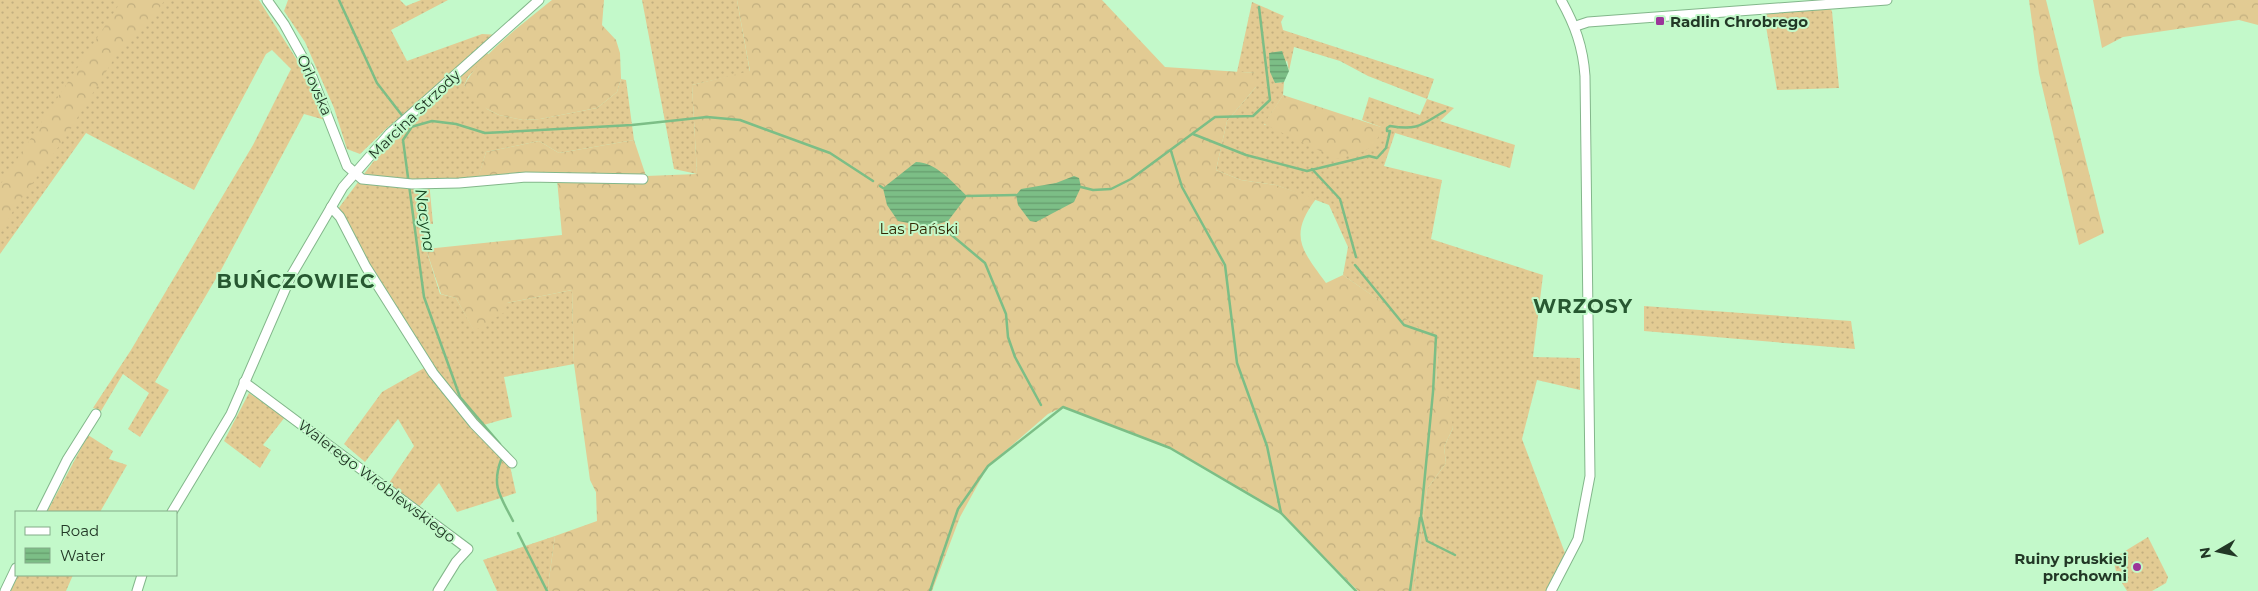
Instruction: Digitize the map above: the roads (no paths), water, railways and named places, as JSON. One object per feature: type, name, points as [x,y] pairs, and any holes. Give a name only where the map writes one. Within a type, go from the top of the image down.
[{"type":"street","name":"Orlovska","points":[[267,0],[284,24],[309,69],[327,111],[344,160],[354,173]]},
{"type":"street","name":"Marcina Strzody","points":[[173,511],[231,414],[291,276],[331,206],[354,173],[410,113],[539,0]]},
{"type":"street","points":[[1551,591],[1578,539],[1590,476],[1586,76],[1576,26],[1561,0]]},
{"type":"street","points":[[1576,26],[1588,22],[1888,0]]},
{"type":"street","points":[[354,173],[362,179],[409,184],[459,183],[526,177],[643,179]]},
{"type":"street","points":[[331,206],[340,217],[366,267],[433,372],[474,424],[512,463]]},
{"type":"street","name":"Walerego Wróblewskiego","points":[[244,382],[468,549],[456,562],[438,591]]},
{"type":"street","points":[[42,511],[68,460],[96,414]]},
{"type":"street","points":[[5,591],[15,570]]},
{"type":"street","points":[[137,591],[142,576]]},
{"type":"water","points":[[1282,51],[1289,71],[1284,82],[1275,83],[1270,72],[1269,53]]},
{"type":"water","points":[[916,162],[930,165],[937,169],[967,196],[948,221],[929,227],[898,221],[887,205],[883,188]]},
{"type":"water","points":[[1074,176],[1079,178],[1081,187],[1074,202],[1036,222],[1030,221],[1018,205],[1016,195],[1021,189],[1056,183]]},
{"type":"waterway","name":"Nacyna","points":[[339,0],[377,83],[411,127]]},
{"type":"waterway","points":[[1081,187],[1093,190],[1111,189],[1131,179],[1215,117],[1253,116],[1270,100],[1259,7]]},
{"type":"waterway","points":[[1193,134],[1246,155],[1307,171],[1369,156],[1377,158],[1386,148],[1390,131],[1387,131],[1387,128],[1390,126],[1414,127],[1445,111]]},
{"type":"waterway","points":[[411,127],[432,121],[456,124],[485,133],[632,125],[707,117],[740,120],[830,153],[873,181]]},
{"type":"waterway","name":"Nacyna","points":[[411,128],[403,140],[424,297],[460,397],[500,444]]},
{"type":"waterway","points":[[1171,151],[1182,187],[1225,265],[1237,363],[1267,446],[1281,513]]},
{"type":"waterway","points":[[1312,169],[1340,199],[1356,257]]},
{"type":"waterway","points":[[967,196],[1016,195]]},
{"type":"waterway","points":[[929,227],[948,232],[985,263],[1006,314],[1008,337],[1015,357],[1041,405]]},
{"type":"waterway","points":[[1355,265],[1404,325],[1436,336],[1433,392],[1421,516],[1427,541],[1455,555]]},
{"type":"waterway","points":[[930,591],[958,509],[988,466],[1063,407],[1170,448],[1281,513],[1356,591]]},
{"type":"waterway","name":"Nacyna","points":[[501,460],[498,469],[497,485],[501,498],[513,521]]},
{"type":"waterway","points":[[1410,591],[1420,518]]},
{"type":"waterway","name":"Nacyna","points":[[518,533],[547,591]]},
{"type":"place","name":"Radlin Chrobrego","points":[[1660,21]]},
{"type":"place","name":"Ruiny pruskiej prochowni","points":[[2137,567]]},
{"type":"district","name":"BUŃCZOWIEC","points":[[296,281]]},
{"type":"district","name":"WRZOSY","points":[[1583,306]]},
{"type":"park label","name":"Las Pański","points":[[919,228]]}]
